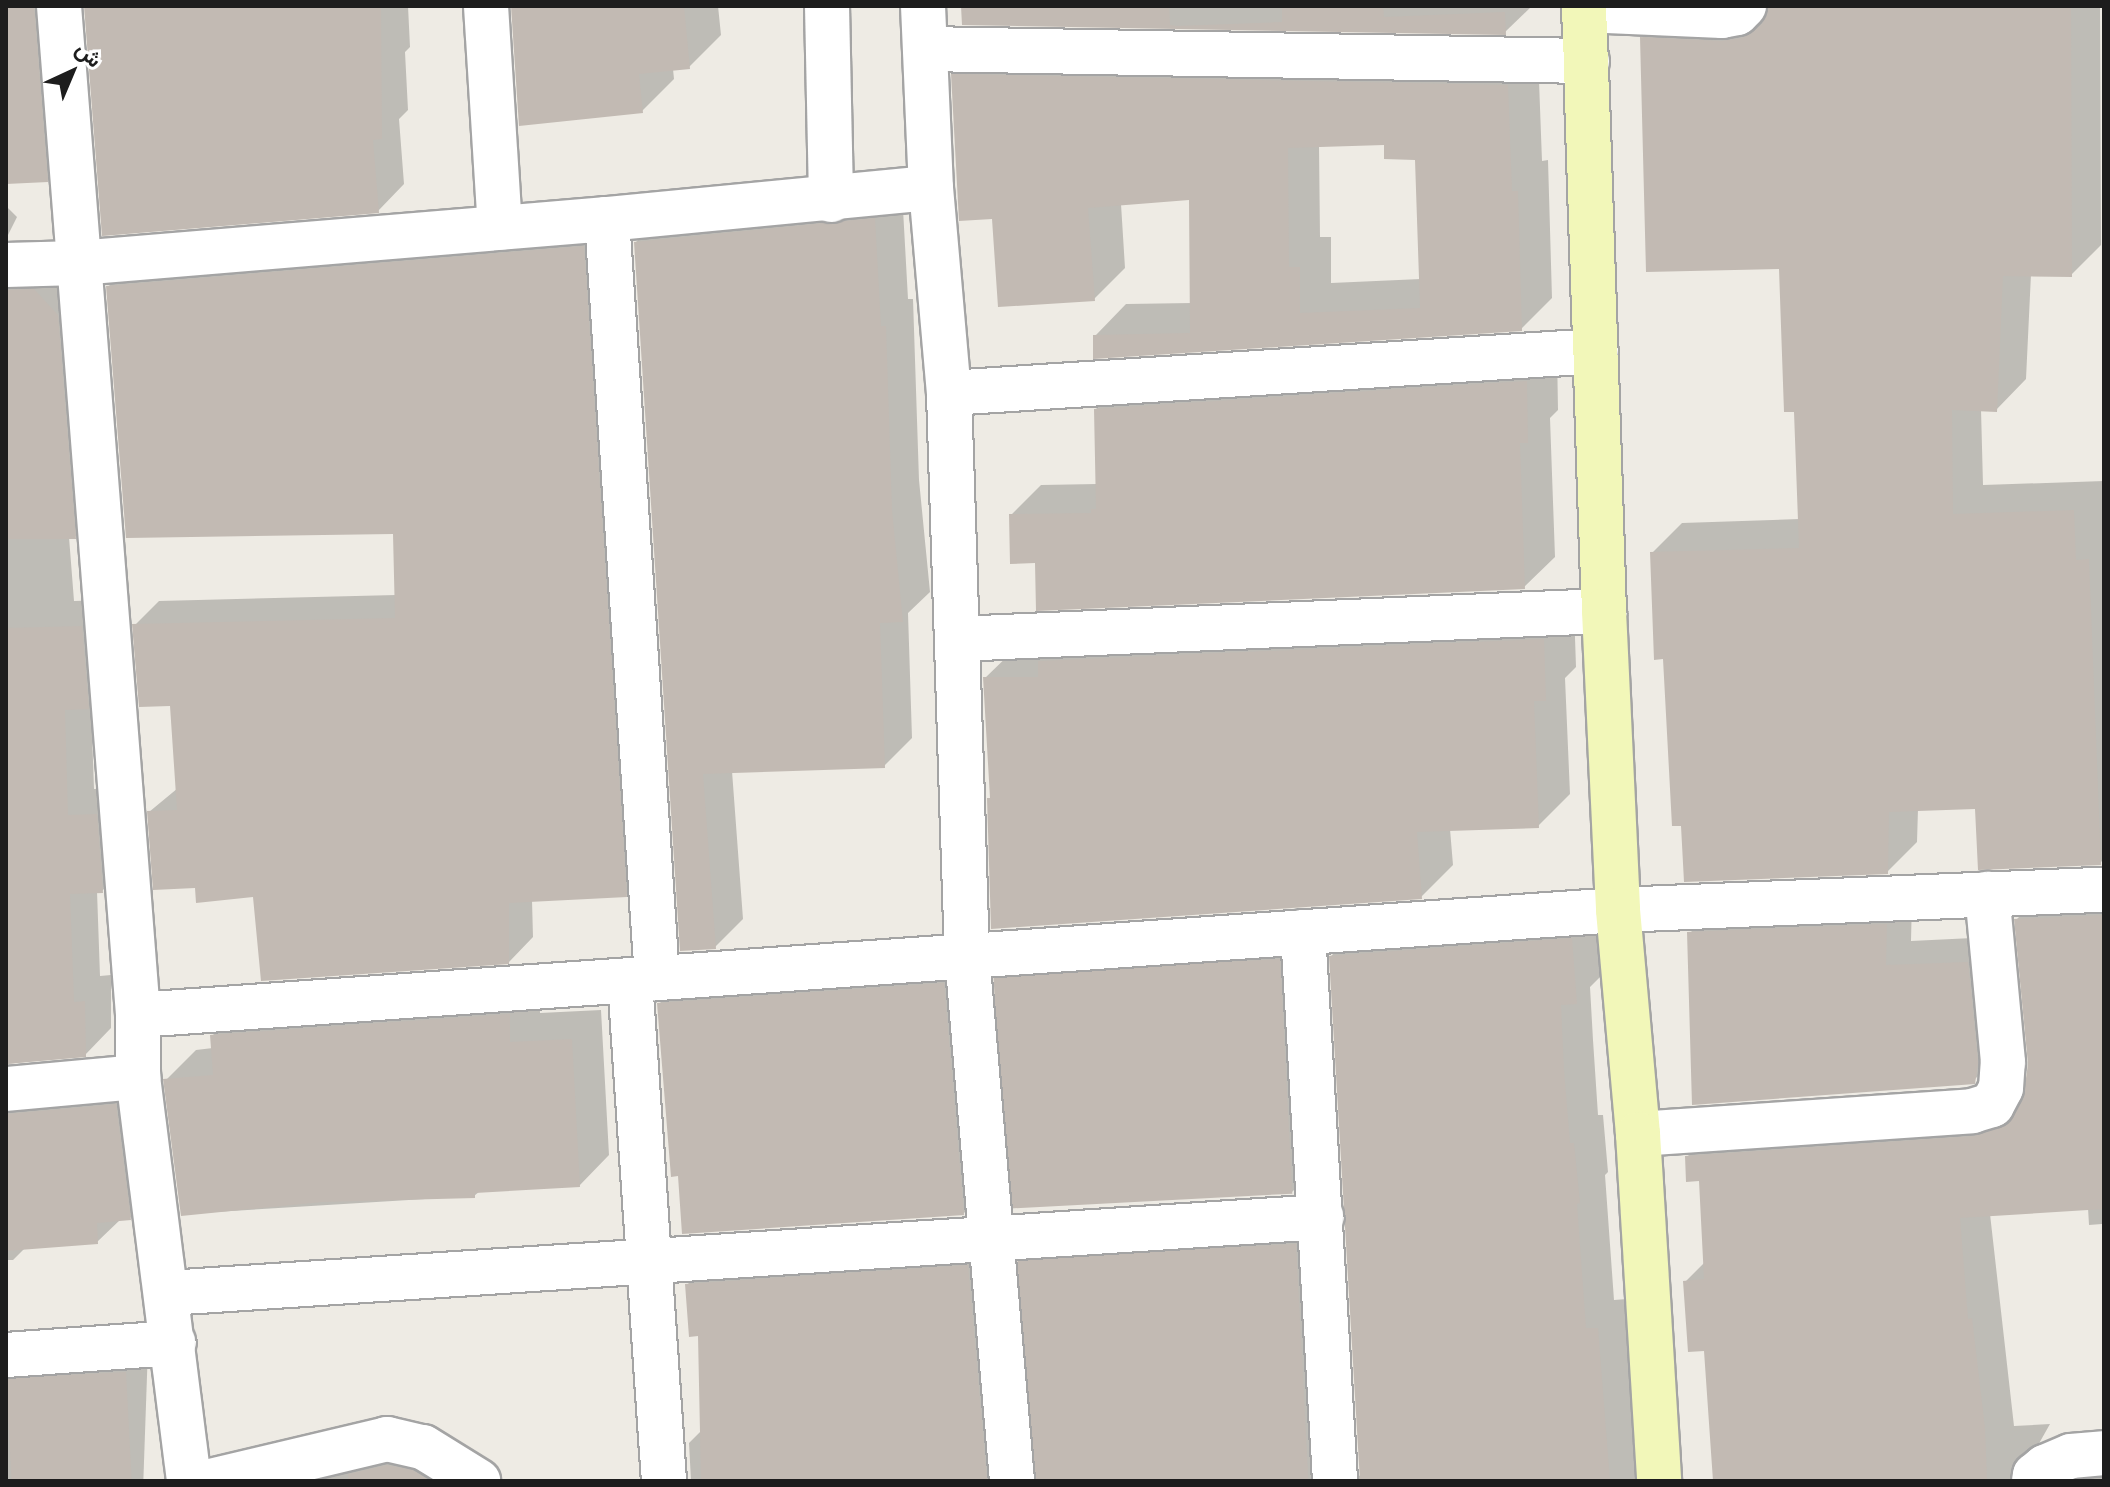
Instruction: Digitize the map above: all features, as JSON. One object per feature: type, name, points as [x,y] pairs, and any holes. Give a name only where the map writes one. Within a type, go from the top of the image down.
[{"type":"street","points":[[59,6],[138,1015],[138,1077],[168,1293],[189,1481]]},
{"type":"street","points":[[486,6],[500,228]]},
{"type":"street","points":[[827,6],[831,200]]},
{"type":"street","points":[[923,6],[931,188],[949,393],[967,956],[1012,1481]]},
{"type":"street","points":[[1659,1481],[1638,1134],[1618,910],[1604,611],[1584,8],[1722,16],[1737,13],[1744,6]]},
{"type":"street","points":[[925,49],[1587,61]]},
{"type":"street","points":[[6,265],[78,263],[500,228],[831,200],[931,188]]},
{"type":"street","points":[[607,219],[643,979],[649,1261],[664,1481]]},
{"type":"street","points":[[949,393],[1596,351]]},
{"type":"street","points":[[957,639],[1604,611]]},
{"type":"street","points":[[138,1015],[1618,910],[2104,890]]},
{"type":"street","points":[[1638,1134],[1972,1111],[1992,1105],[2001,1088],[2003,1062],[1987,894]]},
{"type":"street","points":[[1303,932],[1335,1481]]},
{"type":"street","points":[[6,1089],[138,1077]]},
{"type":"street","points":[[168,1293],[1321,1217]]},
{"type":"street","points":[[6,1355],[174,1343]]},
{"type":"street","points":[[211,1481],[387,1439],[423,1447],[478,1481]]},
{"type":"street","points":[[2034,1481],[2035,1475],[2045,1467],[2071,1456],[2104,1453]]},
{"type":"building","points":[[6,6],[34,6],[48,182],[6,184]]},
{"type":"building","points":[[84,6],[381,6],[382,139],[373,140],[379,213],[102,236]]},
{"type":"building","points":[[511,6],[684,6],[690,69],[639,74],[643,113],[519,126]]},
{"type":"building","points":[[961,6],[1169,6],[1170,25],[1176,26],[1282,22],[1282,6],[1383,6],[1384,17],[1505,12],[1506,35],[962,25]]},
{"type":"building","points":[[1768,6],[2071,6],[2072,277],[2003,276],[1997,412],[1952,410],[1953,514],[2074,510],[2076,560],[2089,559],[2101,865],[1978,870],[1975,809],[1889,812],[1888,874],[1684,882],[1681,826],[1672,826],[1663,659],[1654,660],[1650,552],[1799,548],[1794,412],[1784,412],[1779,269],[1646,272],[1640,37],[1721,41],[1742,38],[1762,24]]},
{"type":"building","points":[[951,74],[1508,85],[1512,191],[1518,191],[1522,331],[1093,359],[1093,335],[1190,333],[1189,200],[1088,208],[1095,301],[998,307],[992,219],[959,221]],"holes":[[[1384,145],[1384,159],[1415,160],[1420,308],[1300,313],[1300,267],[1289,267],[1288,148]]]},
{"type":"building","points":[[875,218],[881,326],[886,326],[892,510],[903,622],[880,623],[885,768],[703,774],[716,949],[680,951],[634,242]]},
{"type":"building","points":[[584,246],[627,897],[509,903],[509,964],[261,981],[253,897],[196,903],[195,888],[153,890],[147,811],[177,810],[170,706],[139,707],[132,624],[395,618],[393,534],[126,538],[106,286]]},
{"type":"building","points":[[34,289],[58,315],[76,539],[6,539],[6,290]]},
{"type":"building","points":[[1527,381],[1528,443],[1520,443],[1525,589],[1036,611],[1035,563],[1010,564],[1009,514],[1091,513],[1091,509],[1096,509],[1094,409]]},
{"type":"building","points":[[82,626],[89,709],[65,710],[68,815],[97,814],[103,893],[70,894],[74,1002],[85,1001],[86,1057],[6,1064],[6,628]]},
{"type":"building","points":[[1544,639],[1546,701],[1534,701],[1539,828],[1417,832],[1422,899],[991,929],[987,798],[990,798],[983,677],[1038,677],[1038,661]]},
{"type":"building","points":[[2104,915],[2104,1209],[1960,1218],[1968,1319],[1972,1318],[1985,1428],[1987,1481],[1713,1481],[1704,1351],[1688,1352],[1683,1281],[1704,1279],[1699,1181],[1686,1182],[1685,1156],[1974,1136],[2007,1125],[2023,1099],[2028,1064],[2014,919]]},
{"type":"building","points":[[1887,924],[1886,965],[1968,962],[1978,1062],[1975,1084],[1692,1105],[1687,932]]},
{"type":"building","points":[[1572,938],[1577,1004],[1561,1005],[1564,1070],[1570,1143],[1574,1143],[1580,1203],[1577,1204],[1586,1328],[1598,1328],[1610,1481],[1360,1481],[1329,956]]},
{"type":"building","points":[[1280,959],[1292,1194],[1006,1209],[993,974]]},
{"type":"building","points":[[944,983],[964,1215],[682,1234],[678,1176],[671,1177],[657,1003]]},
{"type":"building","points":[[510,1014],[510,1042],[572,1039],[580,1187],[475,1193],[475,1198],[322,1202],[181,1216],[163,1079],[213,1075],[210,1035]]},
{"type":"building","points":[[116,1104],[131,1220],[97,1223],[98,1244],[6,1251],[6,1114]]},
{"type":"building","points":[[1296,1244],[1308,1481],[1029,1481],[1017,1259]]},
{"type":"building","points":[[968,1265],[987,1481],[701,1481],[698,1336],[689,1337],[685,1284]]},
{"type":"building","points":[[126,1372],[132,1481],[12,1481],[6,1378]]},
{"type":"building","points":[[387,1465],[413,1470],[430,1481],[349,1481],[348,1474]]}]
